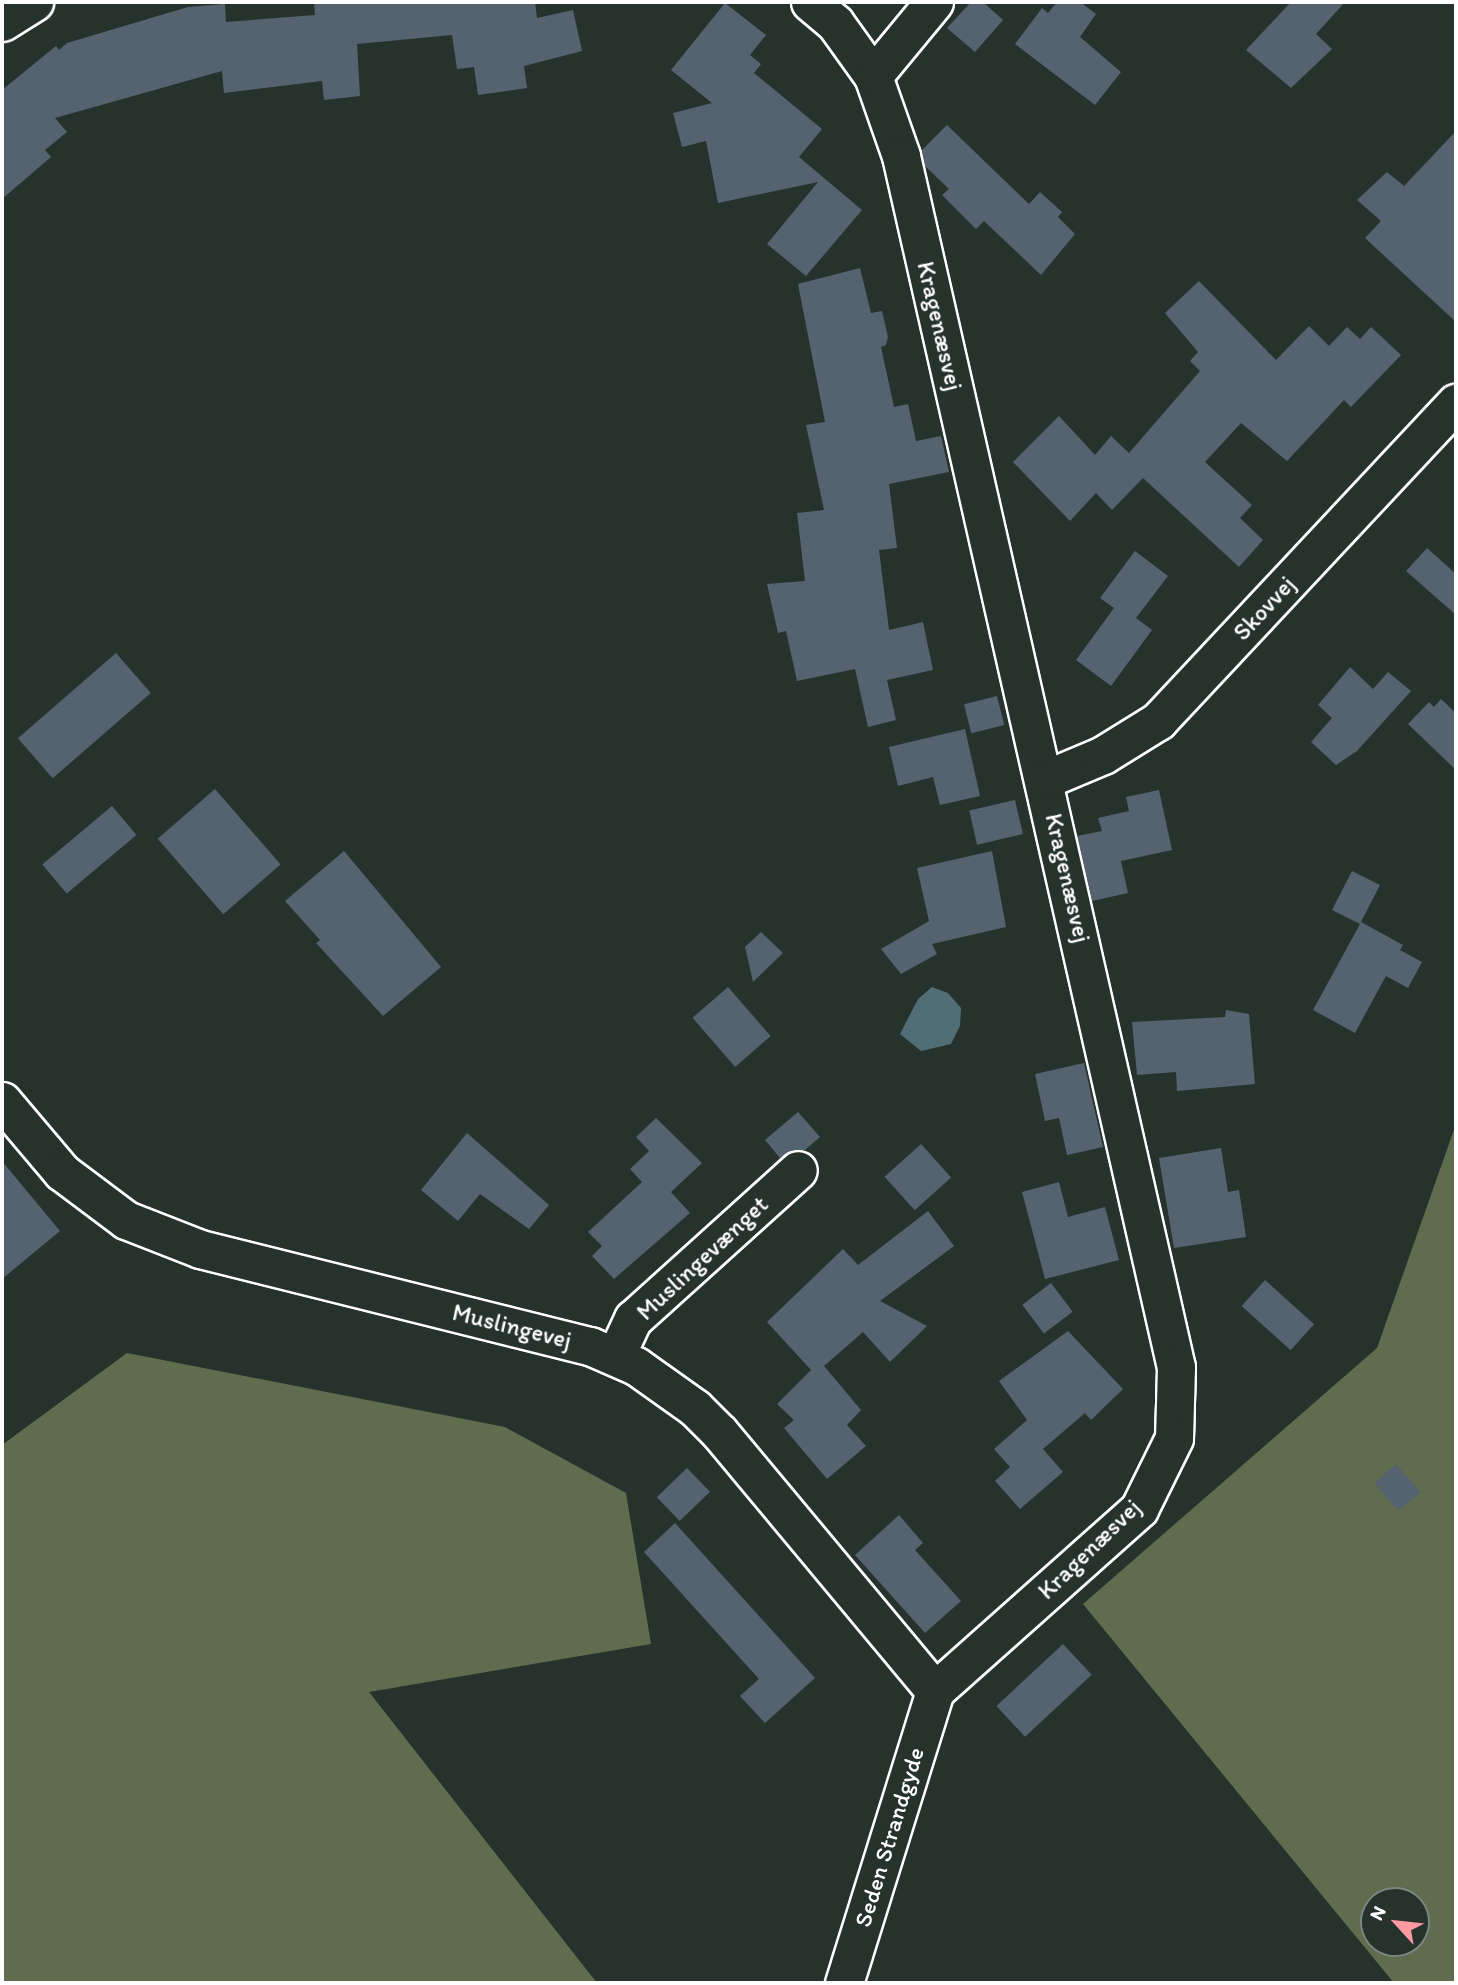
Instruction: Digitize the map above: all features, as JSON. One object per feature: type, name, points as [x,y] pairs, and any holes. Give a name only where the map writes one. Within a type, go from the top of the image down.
[{"type":"street","points":[[2,22],[34,2]]},
{"type":"street","name":"Kragenæsvej","points":[[810,2],[835,23],[873,76],[901,156],[1046,779],[1176,1367],[1174,1438],[1139,1508],[934,1691]]},
{"type":"street","points":[[873,76],[934,2]]},
{"type":"street","name":"Skovvej","points":[[1046,779],[1103,755],[1158,720],[1456,402]]},
{"type":"street","name":"Muslingevej","points":[[2,1101],[62,1172],[125,1220],[200,1249],[616,1355],[708,1420],[934,1691]]},
{"type":"street","name":"Muslingevænget","points":[[616,1355],[633,1319],[798,1170]]},
{"type":"street","name":"Seden Strandgyde","points":[[844,1983],[934,1691]]},
{"type":"green space","points":[[1456,1124],[1456,1983],[1394,1983],[1373,1957],[1430,1957],[1430,1887],[1360,1887],[1360,1942],[1083,1604],[1377,1348]]},
{"type":"green space","points":[[127,1353],[505,1427],[626,1493],[651,1644],[369,1692],[597,1983],[2,1983],[2,1445]]},
{"type":"water","points":[[932,987],[948,993],[961,1008],[960,1026],[951,1044],[921,1051],[900,1034],[918,999]]},
{"type":"building","points":[[314,2],[535,2],[537,18],[573,10],[582,51],[524,66],[527,88],[478,95],[474,67],[457,69],[452,35],[357,44],[360,96],[324,100],[322,81],[224,93],[222,71],[55,118],[67,132],[45,150],[51,157],[2,199],[2,90],[56,46],[59,50],[67,43],[188,7],[225,4],[226,22],[315,15]]},
{"type":"building","points":[[971,2],[983,2],[1003,20],[975,52],[947,28]]},
{"type":"building","points":[[1057,2],[1080,2],[1096,14],[1080,37],[1121,72],[1095,105],[1015,44],[1042,8],[1048,13]]},
{"type":"building","points":[[1291,2],[1345,2],[1316,34],[1332,49],[1291,88],[1246,50]]},
{"type":"building","points":[[725,3],[766,35],[750,55],[761,64],[754,73],[822,129],[799,157],[862,210],[806,276],[767,244],[818,182],[718,203],[706,141],[682,147],[673,113],[712,103],[671,70]]},
{"type":"building","points":[[947,125],[1029,204],[1040,192],[1062,212],[1058,217],[1075,234],[1041,275],[984,221],[976,229],[942,195],[949,189],[925,166],[921,151]]},
{"type":"building","points":[[1456,131],[1456,322],[1365,238],[1381,221],[1357,200],[1387,172],[1404,186]]},
{"type":"building","points":[[860,268],[871,313],[882,311],[888,337],[886,345],[881,347],[894,407],[908,404],[916,441],[941,436],[949,472],[889,484],[897,548],[879,550],[889,630],[923,622],[933,670],[887,680],[896,720],[868,727],[855,669],[797,681],[786,631],[778,633],[767,584],[805,581],[797,513],[824,510],[806,425],[825,422],[798,284]]},
{"type":"building","points":[[1199,281],[1276,360],[1309,326],[1329,346],[1347,327],[1360,339],[1371,327],[1401,355],[1351,407],[1344,400],[1287,461],[1241,423],[1205,462],[1252,505],[1240,518],[1263,540],[1239,567],[1143,478],[1112,510],[1096,493],[1070,521],[1013,462],[1059,416],[1095,455],[1111,436],[1129,453],[1200,371],[1190,361],[1198,352],[1165,313]]},
{"type":"building","points":[[1427,548],[1456,574],[1456,615],[1406,571]]},
{"type":"building","points":[[1135,551],[1168,576],[1136,618],[1152,630],[1111,686],[1076,660],[1114,608],[1100,598]]},
{"type":"building","points":[[116,653],[151,693],[53,778],[18,738]]},
{"type":"building","points":[[1350,667],[1373,689],[1388,672],[1411,691],[1357,751],[1336,765],[1311,742],[1332,718],[1318,705]]},
{"type":"building","points":[[997,696],[1004,725],[971,733],[964,704]]},
{"type":"building","points":[[1441,699],[1456,713],[1456,770],[1408,724],[1429,702],[1434,707]]},
{"type":"building","points":[[965,729],[980,796],[940,805],[933,777],[898,786],[889,747]]},
{"type":"building","points":[[215,789],[281,864],[223,914],[158,839]]},
{"type":"building","points":[[1159,790],[1172,850],[1121,861],[1128,893],[1092,901],[1077,836],[1102,831],[1098,818],[1129,811],[1126,797]]},
{"type":"building","points":[[1015,800],[1023,834],[977,845],[969,811]]},
{"type":"building","points":[[112,806],[136,835],[67,894],[42,864]]},
{"type":"building","points":[[344,851],[441,967],[383,1016],[316,943],[320,940],[285,901]]},
{"type":"building","points":[[992,851],[1006,927],[932,944],[937,954],[901,974],[881,949],[929,921],[917,868]]},
{"type":"building","points":[[1352,871],[1380,885],[1361,922],[1403,945],[1400,950],[1422,962],[1408,988],[1386,976],[1355,1033],[1313,1010],[1360,924],[1332,910]]},
{"type":"building","points":[[761,932],[783,953],[753,982],[745,947]]},
{"type":"building","points":[[728,987],[771,1036],[735,1067],[693,1018]]},
{"type":"building","points":[[1226,1010],[1249,1014],[1255,1084],[1177,1091],[1176,1072],[1137,1075],[1132,1022],[1225,1017]]},
{"type":"building","points":[[1084,1063],[1103,1147],[1067,1155],[1059,1118],[1045,1121],[1035,1074]]},
{"type":"building","points":[[798,1112],[820,1137],[805,1150],[793,1150],[780,1158],[765,1140]]},
{"type":"building","points":[[656,1118],[702,1163],[671,1192],[690,1213],[614,1279],[592,1256],[602,1246],[588,1232],[642,1182],[630,1169],[649,1151],[636,1137]]},
{"type":"building","points":[[467,1133],[549,1205],[529,1229],[480,1194],[458,1221],[421,1190]]},
{"type":"building","points":[[921,1144],[951,1177],[915,1210],[885,1177]]},
{"type":"building","points":[[1221,1148],[1228,1192],[1239,1190],[1246,1237],[1174,1248],[1159,1158]]},
{"type":"building","points":[[2,1161],[60,1231],[2,1279]]},
{"type":"building","points":[[1059,1182],[1068,1217],[1105,1207],[1119,1260],[1045,1279],[1022,1192]]},
{"type":"building","points":[[928,1211],[954,1246],[880,1301],[927,1326],[890,1362],[863,1332],[824,1366],[861,1410],[847,1425],[866,1446],[827,1479],[784,1428],[794,1420],[777,1404],[811,1370],[767,1322],[843,1249],[858,1265]]},
{"type":"building","points":[[1265,1280],[1314,1324],[1291,1350],[1242,1306]]},
{"type":"building","points":[[1051,1283],[1073,1312],[1044,1333],[1022,1305]]},
{"type":"building","points":[[1068,1331],[1123,1389],[1091,1420],[1085,1413],[1043,1449],[1063,1472],[1020,1509],[995,1481],[1010,1467],[994,1449],[1027,1420],[999,1381]]},
{"type":"building","points":[[1396,1464],[1420,1492],[1398,1511],[1374,1483]]},
{"type":"building","points":[[687,1468],[710,1492],[680,1521],[657,1497]]},
{"type":"building","points":[[899,1515],[923,1543],[915,1550],[961,1601],[925,1633],[855,1555]]},
{"type":"building","points":[[675,1523],[815,1678],[765,1723],[740,1696],[759,1679],[644,1552]]},
{"type":"building","points":[[1063,1644],[1092,1675],[1025,1737],[996,1706]]}]
